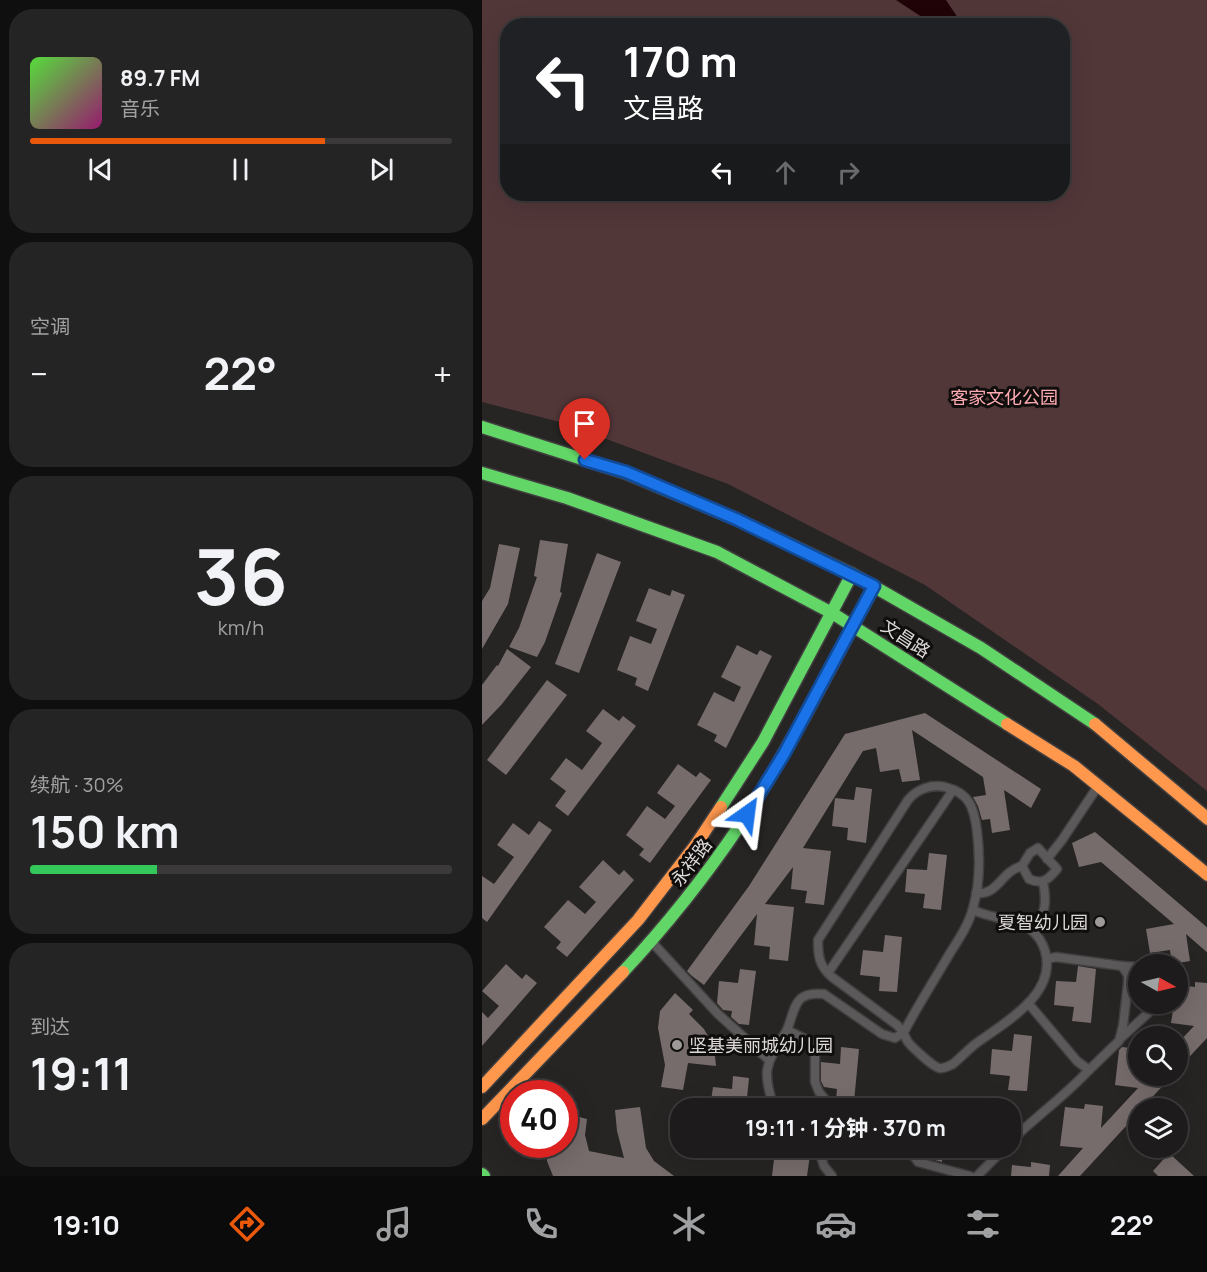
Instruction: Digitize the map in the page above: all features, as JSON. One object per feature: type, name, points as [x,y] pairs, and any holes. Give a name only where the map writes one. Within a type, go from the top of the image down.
[{"type":"street","name":"文昌路","points":[[482,427],[626,472],[736,519],[852,574],[981,648],[1098,726],[1208,819]]},
{"type":"street","name":"文昌路","points":[[482,473],[567,498],[717,552],[832,613],[1074,766],[1208,875]]},
{"type":"street","name":"永祥路","points":[[482,1087],[638,920],[695,846],[763,742],[852,574]]},
{"type":"street","name":"永祥路","points":[[482,1119],[651,941],[690,894],[747,814],[784,754],[874,586]]},
{"type":"street","points":[[771,1098],[766,1071],[769,1060],[787,1030],[803,995],[813,992],[824,993],[889,1038],[895,1038],[904,1032],[960,938],[973,910],[976,893],[978,844],[974,815],[970,802],[953,790],[936,786],[927,787],[913,794],[908,800],[818,939],[820,961],[828,973],[904,1032],[916,1050],[937,1068],[953,1064],[1028,1003],[1044,978],[1047,958],[1041,940],[1032,930],[1016,921],[990,917],[973,910]]},
{"type":"street","points":[[1047,859],[1098,786]]},
{"type":"street","points":[[828,973],[953,790]]},
{"type":"street","points":[[976,893],[985,894],[993,891],[1006,873],[1022,866],[1030,853],[1038,848],[1056,870],[1043,882]]},
{"type":"street","points":[[1022,866],[1029,879],[1043,882]]},
{"type":"street","points":[[1032,930],[1043,917],[1045,906],[1043,882]]},
{"type":"street","points":[[651,941],[718,1014],[769,1060]]},
{"type":"street","points":[[1047,958],[1056,957],[1128,966]]},
{"type":"street","points":[[1119,1041],[1128,983],[1128,975],[1122,966]]},
{"type":"street","points":[[1028,1003],[1077,1060],[1089,1070]]},
{"type":"street","points":[[1021,1131],[1061,1099],[1147,1014]]},
{"type":"street","points":[[787,1030],[809,1041],[815,1047],[815,1082],[824,1098]]},
{"type":"street","points":[[821,1158],[832,1176]]},
{"type":"street","points":[[915,1158],[918,1162],[970,1176]]},
{"type":"street","points":[[977,1176],[995,1158]]},
{"type":"green space","name":"客家文化公园","points":[[482,0],[1207,0],[1207,791],[1098,704],[925,585],[728,484],[560,422],[482,402]]},
{"type":"shaded area","points":[[896,0],[946,0],[958,18],[923,18]]},
{"type":"building","points":[[540,540],[568,544],[560,592],[562,593],[545,642],[537,657],[509,647],[519,628],[537,577],[534,576]]},
{"type":"building","points":[[499,544],[520,548],[508,604],[482,649],[482,601],[490,588]]},
{"type":"building","points":[[597,553],[621,562],[579,673],[555,664]]},
{"type":"building","points":[[649,588],[670,596],[672,590],[685,595],[648,691],[635,685],[637,678],[617,670],[630,636],[651,644],[657,629],[636,621]]},
{"type":"building","points":[[737,645],[757,655],[760,650],[772,656],[726,748],[714,741],[717,735],[697,725],[714,692],[734,702],[741,687],[721,677]]},
{"type":"building","points":[[507,649],[531,667],[482,725],[482,685],[498,666]]},
{"type":"building","points":[[547,680],[567,695],[506,775],[487,760]]},
{"type":"building","points":[[603,709],[619,721],[623,716],[636,726],[568,816],[555,806],[566,791],[550,779],[566,758],[582,770],[602,743],[586,731]]},
{"type":"building","points":[[925,713],[1041,789],[1031,808],[1004,790],[1010,830],[992,833],[990,819],[982,820],[973,797],[986,795],[983,777],[912,730],[920,780],[902,782],[899,769],[880,772],[876,748],[863,751],[803,848],[831,851],[824,905],[805,903],[807,891],[791,889],[793,867],[765,904],[794,907],[788,961],[769,959],[770,947],[754,945],[757,914],[704,985],[692,976],[687,971],[749,886],[845,734]]},
{"type":"building","points":[[678,764],[696,777],[700,772],[711,780],[650,863],[639,855],[644,849],[626,835],[647,806],[665,819],[675,806],[657,793]]},
{"type":"building","points":[[856,787],[872,789],[866,843],[847,840],[848,828],[832,826],[835,798],[854,800]]},
{"type":"building","points":[[539,821],[552,830],[487,922],[482,918],[482,876],[494,884],[514,857],[497,845],[513,823],[529,835]]},
{"type":"building","points":[[1095,832],[1208,928],[1208,953],[1186,934],[1190,961],[1188,961],[1188,954],[1171,954],[1170,950],[1150,953],[1146,929],[1174,924],[1101,862],[1079,867],[1072,843]]},
{"type":"building","points":[[929,853],[947,855],[941,910],[923,908],[925,894],[905,892],[907,869],[927,870]]},
{"type":"building","points":[[603,860],[619,875],[624,870],[634,880],[567,957],[556,948],[561,942],[544,927],[568,900],[585,914],[596,902],[579,887]]},
{"type":"building","points":[[885,935],[902,937],[897,992],[879,991],[880,977],[860,975],[863,950],[883,952]]},
{"type":"building","points":[[506,964],[522,979],[526,974],[537,983],[482,1046],[482,1012],[488,1018],[499,1006],[482,991]]},
{"type":"building","points":[[1078,966],[1096,969],[1091,1023],[1072,1021],[1074,1007],[1054,1005],[1056,981],[1076,982]]},
{"type":"building","points":[[740,969],[756,971],[749,1025],[739,1024],[731,1017],[732,1011],[723,1010],[717,1003],[719,981],[738,983]]},
{"type":"building","points":[[1195,982],[1208,983],[1208,1037],[1188,1058],[1188,1032],[1194,1026],[1171,1023],[1172,1014],[1188,1014],[1188,986],[1195,987]]},
{"type":"building","points":[[675,993],[693,1010],[689,1014],[704,1029],[714,1047],[716,1066],[688,1063],[683,1090],[661,1087],[665,1065],[658,1028],[660,1011]]},
{"type":"building","points":[[1014,1034],[1032,1036],[1027,1091],[1008,1090],[1010,1076],[990,1074],[992,1049],[1012,1051]]},
{"type":"building","points":[[841,1047],[859,1049],[854,1098],[836,1098],[837,1089],[824,1087],[821,1081],[821,1062],[840,1064]]},
{"type":"building","points":[[1122,1047],[1128,1048],[1128,1086],[1163,1086],[1151,1098],[1129,1098],[1138,1088],[1115,1085],[1119,1050]]},
{"type":"building","points":[[733,1076],[749,1078],[747,1098],[711,1098],[713,1087],[732,1089]]},
{"type":"building","points":[[1128,1099],[1128,1124],[1080,1176],[1058,1176],[1083,1148],[1060,1146],[1065,1107],[1084,1109],[1085,1104],[1103,1106],[1101,1128]]},
{"type":"building","points":[[640,1107],[646,1148],[654,1161],[674,1176],[553,1176],[547,1158],[578,1158],[578,1117],[587,1119],[585,1135],[589,1151],[624,1158],[617,1131],[615,1110]]},
{"type":"building","points":[[774,1158],[810,1158],[807,1176],[772,1176]]},
{"type":"building","points":[[928,1158],[942,1158],[942,1162]]},
{"type":"building","points":[[1165,1158],[1174,1158],[1194,1176],[1158,1176],[1153,1171]]},
{"type":"building","points":[[1031,1162],[1050,1165],[1049,1176],[1011,1176],[1012,1165],[1031,1167]]},
{"type":"traffic: fast","points":[[482,427],[626,473],[736,519],[852,574],[981,648],[1095,724]]},
{"type":"traffic: fast","points":[[482,473],[567,498],[717,552],[832,613],[1007,724]]},
{"type":"traffic: fast","points":[[721,807],[763,742],[852,574]]},
{"type":"traffic: fast","points":[[623,972],[684,901],[740,825],[793,737],[874,586]]},
{"type":"traffic: slow","points":[[1007,724],[1074,766],[1208,875]]},
{"type":"traffic: slow","points":[[1095,724],[1208,819]]},
{"type":"traffic: slow","points":[[482,1087],[638,920],[695,846],[721,807]]},
{"type":"traffic: slow","points":[[482,1119],[623,972]]},
{"type":"place","name":"夏智幼儿园","points":[[1100,922]]},
{"type":"place","name":"坚基美丽城幼儿园","points":[[677,1045]]},
{"type":"route","points":[[585,460],[626,472],[736,519],[874,586],[784,754],[747,814]]}]
